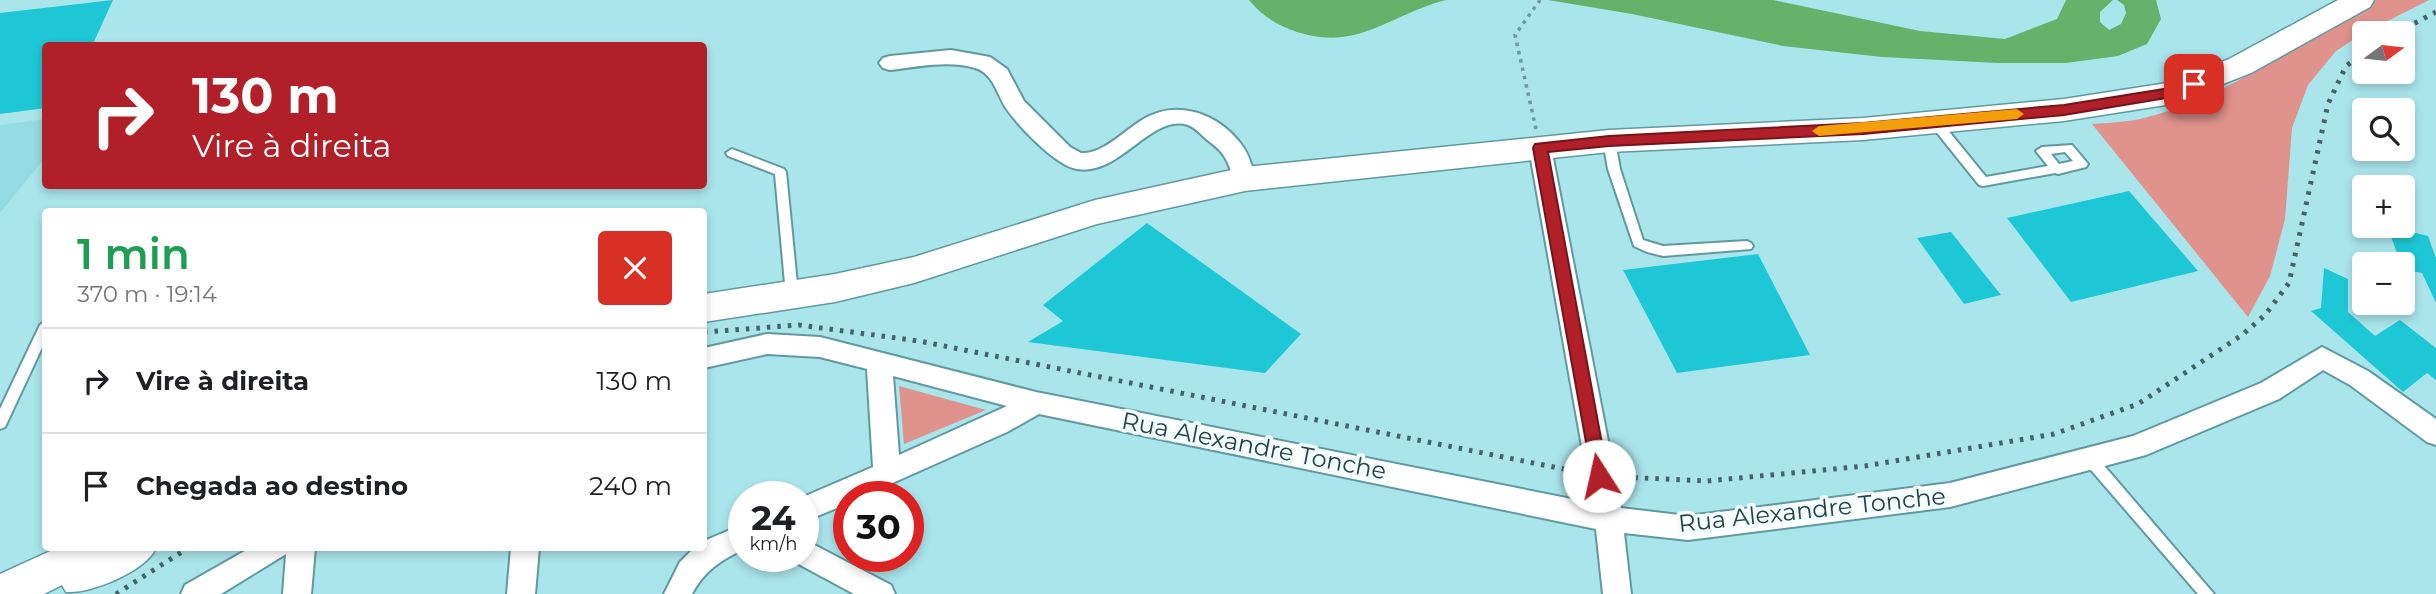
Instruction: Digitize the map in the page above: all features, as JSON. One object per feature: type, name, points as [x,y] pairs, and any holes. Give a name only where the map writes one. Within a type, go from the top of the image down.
[{"type":"main road","points":[[707,308],[835,288],[914,270],[1095,212],[1245,179],[1325,173],[1609,141],[1863,128],[2064,110],[2172,93],[2240,66],[2360,0]]},
{"type":"main road","points":[[1,594],[92,551]]},
{"type":"main road","points":[[52,594],[131,551]]},
{"type":"street","points":[[890,63],[951,57],[983,62],[999,74],[1016,106],[1062,153],[1077,161],[1088,162],[1106,155],[1153,123],[1179,116],[1197,119],[1233,149],[1245,179]]},
{"type":"street","points":[[1540,148],[1609,519],[1617,594]]},
{"type":"street","name":"Rua Alexandre Tonche","points":[[707,357],[766,344],[820,347],[1036,403],[1609,519],[1688,528],[1950,495],[2137,447],[2270,391],[2322,357],[2359,378],[2436,434]]},
{"type":"street","points":[[878,364],[887,473]]},
{"type":"street","points":[[819,503],[998,424],[1036,403]]},
{"type":"street","points":[[678,594],[683,582],[705,553],[728,543]]},
{"type":"street","points":[[195,594],[270,551]]},
{"type":"street","points":[[297,594],[301,551]]},
{"type":"street","points":[[521,594],[525,551]]},
{"type":"street","points":[[819,561],[881,594]]},
{"type":"lane","points":[[1934,121],[1983,182],[2058,170]]},
{"type":"lane","points":[[1609,141],[1614,169],[1638,243],[1663,251],[1747,246]]},
{"type":"lane","points":[[732,153],[780,172],[792,295]]},
{"type":"lane","points":[[0,423],[42,334]]},
{"type":"lane","points":[[2090,459],[2207,594]]},
{"type":"path","points":[[1539,1],[1515,35],[1540,148]]},
{"type":"shaded area","points":[[1249,0],[1446,0],[1356,34],[1318,37],[1276,23]]},
{"type":"shaded area","points":[[1548,0],[1773,0],[1920,31],[2005,39],[2057,19],[2066,0],[2113,0],[2100,12],[2100,22],[2109,30],[2121,24],[2126,13],[2124,5],[2117,0],[2156,0],[2161,19],[2147,44],[2118,56],[2066,63],[1997,63],[1882,57],[1783,46],[1632,14]]},
{"type":"shaded area","points":[[2373,0],[2429,0],[2388,21],[2352,21],[2352,41],[2336,51],[2308,85],[2292,128],[2285,219],[2270,276],[2248,317],[2092,124],[2140,119],[2171,110],[2232,84]]},
{"type":"shaded area","points":[[42,119],[42,162],[0,213],[0,125]]},
{"type":"shaded area","points":[[899,386],[986,410],[904,444]]},
{"type":"building","points":[[113,0],[94,42],[42,42],[42,109],[0,114],[0,13]]},
{"type":"building","points":[[2129,191],[2198,271],[2071,302],[2007,218]]},
{"type":"building","points":[[1147,223],[1301,334],[1265,373],[1028,342],[1063,321],[1043,305]]},
{"type":"building","points":[[1951,232],[2001,295],[1964,304],[1917,238]]},
{"type":"building","points":[[2415,233],[2428,236],[2436,258],[2436,303],[2422,273],[2415,272],[2415,252],[2397,252],[2391,238],[2415,238]]},
{"type":"building","points":[[1758,254],[1810,355],[1677,373],[1623,270]]},
{"type":"building","points":[[2324,268],[2348,279],[2348,312],[2375,336],[2400,320],[2436,348],[2436,380],[2427,373],[2403,392],[2311,311],[2321,308]]},
{"type":"railway","points":[[2415,23],[2436,12]]},
{"type":"railway","points":[[707,332],[799,325],[919,341],[1599,476],[1707,481],[1865,466],[2054,434],[2138,404],[2242,335],[2265,315],[2289,283],[2328,104],[2346,66],[2352,62]]},
{"type":"railway","points":[[116,594],[183,551]]},
{"type":"slow traffic","points":[[1819,131],[2017,114]]},
{"type":"route","points":[[1599,476],[1540,148],[1609,141],[1863,128],[2064,110],[2172,93],[2194,84]]}]
